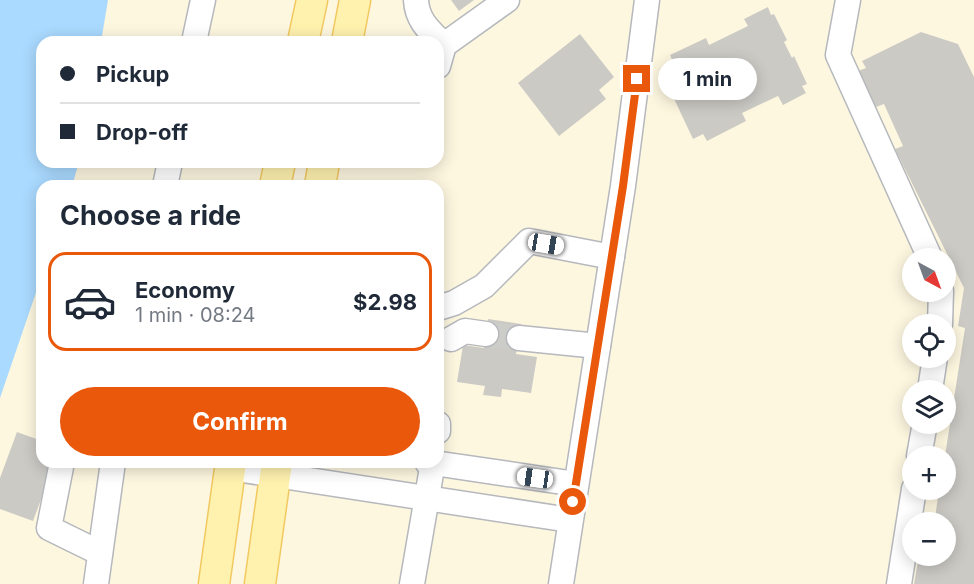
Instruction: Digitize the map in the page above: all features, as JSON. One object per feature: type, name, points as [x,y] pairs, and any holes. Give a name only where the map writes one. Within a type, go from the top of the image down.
[{"type":"main road","points":[[304,36],[312,0]]},
{"type":"main road","points":[[348,36],[355,0]]},
{"type":"main road","points":[[214,584],[230,468]]},
{"type":"main road","points":[[260,584],[276,468]]},
{"type":"street","points":[[196,36],[203,0]]},
{"type":"street","points":[[416,0],[417,11],[429,36]]},
{"type":"street","points":[[444,53],[507,0]]},
{"type":"street","points":[[561,584],[612,257],[647,0]]},
{"type":"street","points":[[848,0],[838,55],[925,248]]},
{"type":"street","points":[[444,306],[484,286],[529,241],[612,257]]},
{"type":"street","points":[[451,339],[465,331],[486,333]]},
{"type":"street","points":[[519,338],[598,346]]},
{"type":"street","points":[[444,464],[576,484]]},
{"type":"street","points":[[61,468],[49,528],[100,553]]},
{"type":"street","points":[[96,584],[112,468]]},
{"type":"street","points":[[276,468],[426,498],[570,520]]},
{"type":"street","points":[[412,584],[431,468]]},
{"type":"street","points":[[899,584],[912,500]]},
{"type":"shaded area","points":[[33,0],[974,0],[974,584],[0,584],[0,159]]},
{"type":"water","points":[[0,0],[108,0],[102,36],[36,36],[36,168],[77,168],[74,180],[36,180],[36,293],[0,398]]},
{"type":"building","points":[[451,0],[474,0],[459,11]]},
{"type":"building","points":[[768,7],[771,15],[774,14],[787,40],[784,42],[792,58],[794,56],[807,84],[802,86],[806,93],[783,105],[778,96],[742,113],[746,121],[707,141],[703,134],[693,139],[668,86],[673,62],[670,55],[706,38],[709,45],[748,26],[744,19]]},
{"type":"building","points":[[921,32],[958,44],[974,77],[974,584],[914,584],[917,566],[956,566],[956,512],[936,512],[938,500],[956,500],[956,446],[947,446],[948,434],[956,434],[956,386],[965,328],[958,326],[964,288],[956,272],[956,248],[944,248],[895,149],[903,146],[884,104],[876,107],[858,71],[866,68],[862,61]]},
{"type":"building","points":[[580,34],[614,77],[599,90],[606,99],[559,136],[518,83]]},
{"type":"building","points":[[488,319],[521,324],[516,354],[537,357],[531,393],[502,389],[501,397],[483,395],[485,386],[457,382],[463,345],[484,348]]},
{"type":"building","points":[[17,432],[36,439],[36,468],[53,468],[33,521],[0,509],[0,478]]},
{"type":"tunnel","points":[[486,334],[519,338]]},
{"type":"route","points":[[573,502],[623,186],[637,79]]}]
